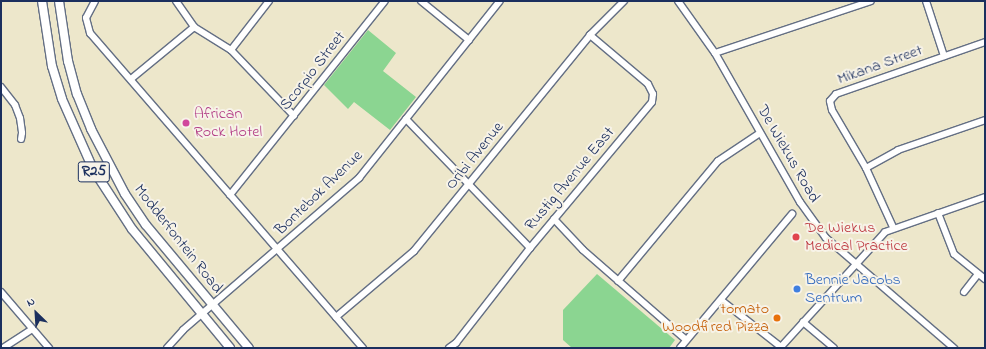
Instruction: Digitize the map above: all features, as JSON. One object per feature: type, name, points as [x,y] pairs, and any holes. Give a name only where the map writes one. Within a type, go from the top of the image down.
[{"type":"main road","name":"Modderfontein Road","points":[[42,1],[52,66],[62,99],[93,169],[132,229],[230,348]]},
{"type":"main road","name":"Modderfontein Road","points":[[59,1],[68,61],[77,94],[108,165],[146,225],[212,306],[249,348]]},
{"type":"street","points":[[95,1],[88,10],[86,26],[90,33],[363,348]]},
{"type":"street","points":[[176,1],[194,27],[231,50],[294,116]]},
{"type":"street","points":[[231,50],[269,1]]},
{"type":"street","name":"Scorpio Street","points":[[230,195],[385,1]]},
{"type":"street","points":[[421,1],[469,40]]},
{"type":"street","name":"Bontebok Avenue","points":[[167,348],[212,306],[359,178],[500,1]]},
{"type":"street","name":"Oribi Avenue","points":[[336,317],[414,251],[590,35],[624,1]]},
{"type":"street","name":"De Wiekus Road","points":[[678,1],[715,53],[760,133],[814,222],[826,238],[954,348]]},
{"type":"street","points":[[715,53],[871,1]]},
{"type":"street","points":[[926,1],[944,56]]},
{"type":"street","points":[[131,80],[194,27]]},
{"type":"street","name":"Rustig Avenue East","points":[[449,348],[456,343],[530,248],[653,98],[653,91],[648,84],[590,35]]},
{"type":"street","name":"Mikana Street","points":[[893,227],[866,168],[832,110],[832,98],[985,42]]},
{"type":"street","points":[[1,87],[15,105],[20,118],[21,139]]},
{"type":"street","points":[[406,119],[470,183],[530,248]]},
{"type":"street","points":[[866,168],[898,150],[985,120]]},
{"type":"street","points":[[618,281],[718,161],[760,133]]},
{"type":"street","points":[[721,300],[780,348],[876,241],[893,227],[985,197]]},
{"type":"street","points":[[938,213],[954,254],[982,276],[964,292]]},
{"type":"street","points":[[680,348],[792,214]]},
{"type":"street","points":[[554,219],[618,281],[686,340]]},
{"type":"street","points":[[2,295],[49,348]]},
{"type":"street","points":[[803,322],[834,348]]},
{"type":"street","points":[[3,348],[32,329]]},
{"type":"street","points":[[456,343],[460,348]]},
{"type":"green space","points":[[368,30],[396,53],[383,71],[416,97],[390,130],[354,102],[348,109],[324,85]]},
{"type":"green space","points":[[597,274],[675,340],[669,348],[572,348],[563,340],[563,310]]},
{"type":"place","name":"African Rock Hotel","points":[[186,123]]},
{"type":"place","name":"De Wiekus Medical Practice","points":[[796,237]]},
{"type":"place","name":"Bennie Jacobs Sentrum","points":[[797,289]]},
{"type":"place","name":"tomato Woodfired Pizza","points":[[777,318]]}]
